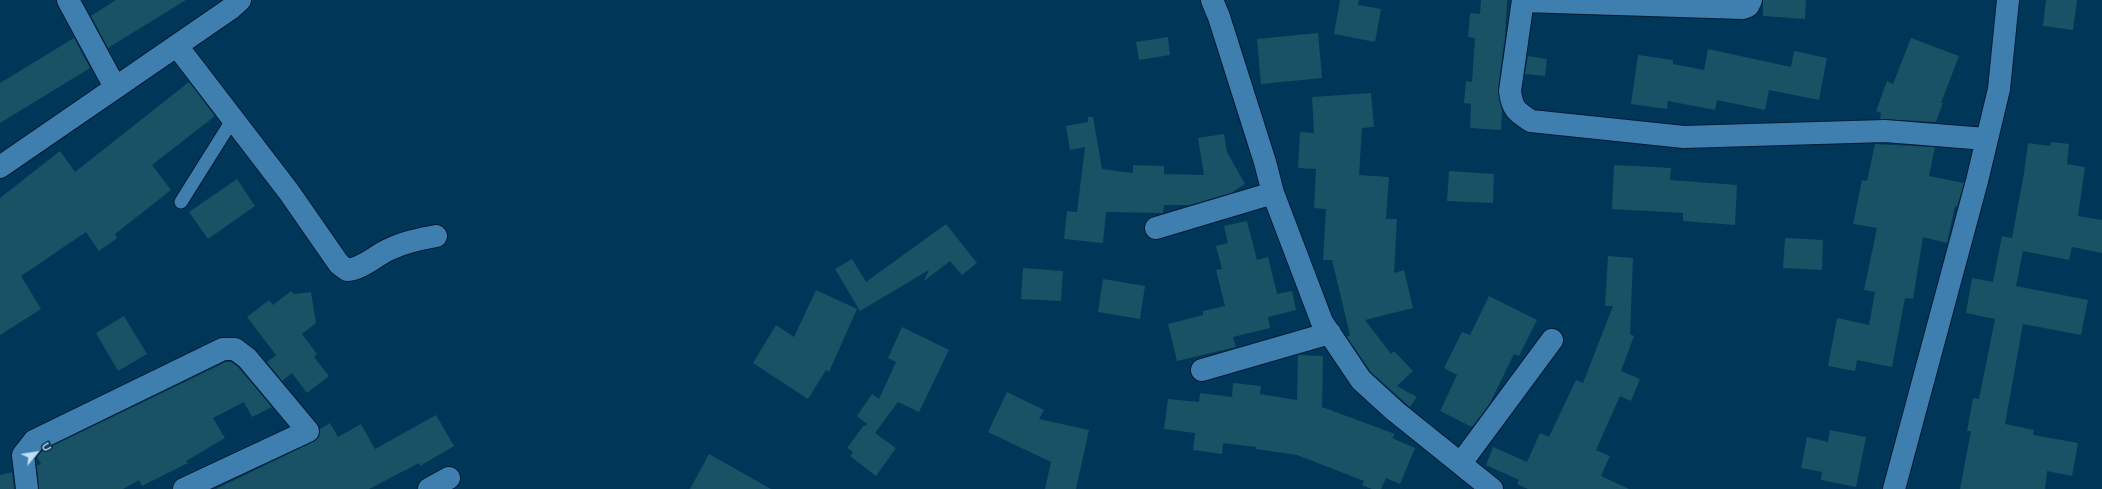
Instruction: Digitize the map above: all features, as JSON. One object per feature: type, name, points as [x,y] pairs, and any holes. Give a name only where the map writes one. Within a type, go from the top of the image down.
[{"type":"street","points":[[68,0],[115,87]]},
{"type":"street","points":[[0,168],[115,87],[177,46],[240,0]]},
{"type":"street","points":[[1212,0],[1220,18],[1265,162],[1273,193],[1322,322],[1361,380],[1467,476],[1492,489]]},
{"type":"street","points":[[1751,0],[1748,6],[1743,8],[1523,1],[1510,91],[1512,103],[1518,113],[1531,121],[1684,137],[1885,131],[1986,139]]},
{"type":"street","points":[[1894,489],[1973,196],[1999,89],[2008,0]]},
{"type":"street","points":[[177,46],[294,198],[339,264],[347,270],[354,270],[382,253],[404,243],[436,236]]},
{"type":"street","points":[[1156,228],[1273,193]]},
{"type":"street","points":[[1202,370],[1330,334]]},
{"type":"street","points":[[1467,476],[1552,340]]},
{"type":"street","points":[[27,489],[23,455],[34,441],[223,349],[235,349],[247,358],[308,431],[184,489]]},
{"type":"street","points":[[429,489],[449,478]]},
{"type":"lane","points":[[181,202],[233,119]]},
{"type":"building","points":[[116,0],[186,0],[108,48],[91,16]]},
{"type":"building","points":[[1340,0],[1359,0],[1358,5],[1381,9],[1375,42],[1334,34]]},
{"type":"building","points":[[1481,0],[1507,0],[1505,37],[1498,89],[1502,111],[1501,130],[1470,128],[1471,104],[1464,103],[1466,81],[1472,82],[1475,38],[1468,37],[1470,13],[1480,14]]},
{"type":"building","points":[[1763,0],[1806,0],[1805,19],[1763,16]]},
{"type":"building","points":[[2046,0],[2077,0],[2073,30],[2043,26]]},
{"type":"building","points":[[1318,33],[1322,78],[1261,84],[1257,39]]},
{"type":"building","points":[[1168,37],[1170,55],[1139,60],[1136,42]]},
{"type":"building","points":[[74,38],[90,68],[0,123],[0,83]]},
{"type":"building","points":[[1911,38],[1959,56],[1941,103],[1943,103],[1936,122],[1880,119],[1881,113],[1876,111],[1887,81],[1893,84]]},
{"type":"building","points":[[1708,49],[1791,67],[1794,51],[1827,58],[1819,100],[1769,90],[1765,110],[1717,100],[1715,110],[1668,101],[1667,109],[1631,104],[1638,55],[1673,60],[1673,64],[1704,70]]},
{"type":"building","points":[[1528,56],[1547,59],[1545,76],[1525,74]]},
{"type":"building","points":[[189,82],[215,116],[152,165],[171,190],[115,234],[117,238],[99,251],[86,232],[21,276],[41,309],[0,335],[0,198],[60,151],[75,172]]},
{"type":"building","points":[[1371,93],[1374,127],[1362,128],[1359,175],[1389,177],[1386,219],[1397,219],[1394,273],[1404,270],[1413,308],[1365,320],[1391,354],[1394,351],[1413,371],[1397,386],[1417,397],[1410,407],[1371,372],[1347,337],[1350,335],[1332,260],[1323,260],[1326,209],[1314,208],[1316,169],[1298,168],[1300,132],[1314,133],[1312,97]]},
{"type":"building","points":[[1088,117],[1093,117],[1102,169],[1133,173],[1133,165],[1164,166],[1164,174],[1204,175],[1198,138],[1224,134],[1227,152],[1245,184],[1231,193],[1190,205],[1164,205],[1163,213],[1106,212],[1103,243],[1064,239],[1067,211],[1077,212],[1085,147],[1070,150],[1066,126],[1088,122]]},
{"type":"building","points":[[2051,142],[2069,144],[2067,164],[2085,167],[2078,216],[2102,220],[2102,253],[2072,247],[2069,260],[2023,251],[2016,286],[2088,300],[2081,335],[2023,324],[2005,424],[2034,430],[2033,435],[2078,443],[2072,476],[2047,471],[2045,489],[1960,489],[1971,431],[1967,431],[1973,398],[1979,399],[1995,319],[1966,313],[1972,278],[1993,282],[2002,236],[2012,238],[2028,143],[2050,146]]},
{"type":"building","points":[[1875,144],[1935,147],[1929,176],[1964,183],[1957,207],[1955,206],[1947,243],[1923,237],[1913,299],[1905,298],[1892,367],[1857,360],[1855,371],[1828,366],[1837,318],[1869,325],[1875,292],[1864,290],[1877,228],[1853,224],[1862,180],[1867,181]]},
{"type":"building","points":[[1614,165],[1671,168],[1670,180],[1737,185],[1735,225],[1683,221],[1683,213],[1612,209]]},
{"type":"building","points":[[1449,171],[1494,174],[1493,203],[1447,201]]},
{"type":"building","points":[[237,179],[255,206],[208,239],[189,212]]},
{"type":"building","points":[[1247,221],[1257,260],[1268,257],[1277,294],[1292,291],[1296,310],[1268,317],[1270,328],[1233,337],[1236,347],[1177,361],[1168,324],[1203,315],[1203,311],[1225,306],[1216,270],[1222,269],[1216,246],[1228,243],[1224,226]]},
{"type":"building","points":[[946,224],[977,263],[962,275],[950,261],[924,281],[929,270],[860,311],[835,269],[852,259],[866,282]]},
{"type":"building","points":[[1785,238],[1823,240],[1822,270],[1783,268]]},
{"type":"building","points":[[1608,256],[1633,258],[1630,334],[1634,336],[1621,371],[1640,379],[1631,401],[1620,396],[1596,450],[1610,456],[1601,476],[1629,489],[1528,489],[1517,484],[1519,480],[1486,465],[1493,447],[1527,462],[1540,433],[1549,437],[1576,380],[1583,383],[1613,306],[1605,306]]},
{"type":"building","points":[[1023,268],[1063,271],[1061,301],[1021,299]]},
{"type":"building","points":[[1103,279],[1145,286],[1140,319],[1098,312]]},
{"type":"building","points":[[816,290],[857,309],[829,372],[826,370],[808,399],[753,363],[776,325],[794,337]]},
{"type":"building","points":[[291,291],[294,294],[311,292],[316,323],[302,334],[317,354],[314,357],[329,376],[307,393],[292,373],[282,381],[267,362],[276,355],[247,317],[269,300],[273,305]]},
{"type":"building","points":[[1489,296],[1537,320],[1519,356],[1514,354],[1489,405],[1472,427],[1440,411],[1457,375],[1444,368],[1462,332],[1470,335]]},
{"type":"building","points":[[124,316],[147,354],[118,371],[96,333]]},
{"type":"building","points":[[902,327],[949,350],[919,412],[898,402],[875,433],[896,448],[876,476],[850,456],[853,452],[847,448],[864,425],[866,426],[867,424],[857,416],[872,394],[879,399],[896,362],[888,358]]},
{"type":"building","points":[[1298,355],[1323,356],[1322,407],[1395,434],[1392,438],[1415,448],[1400,484],[1386,478],[1381,489],[1372,489],[1362,485],[1364,481],[1297,455],[1256,449],[1256,447],[1223,443],[1222,454],[1193,450],[1195,433],[1164,429],[1168,399],[1199,402],[1200,393],[1232,397],[1233,383],[1261,386],[1260,394],[1297,400]]},
{"type":"building","points":[[226,362],[231,362],[238,367],[272,407],[252,417],[244,402],[213,418],[225,438],[186,461],[188,463],[142,486],[139,480],[123,489],[39,489],[37,465],[41,464],[37,457],[42,451]]},
{"type":"building","points":[[1007,392],[1044,410],[1039,419],[1089,430],[1076,489],[1045,489],[1051,462],[988,432]]},
{"type":"building","points":[[436,415],[454,446],[420,466],[419,463],[369,489],[216,489],[313,442],[319,437],[320,429],[330,423],[338,437],[361,424],[375,449]]},
{"type":"building","points":[[1830,430],[1866,437],[1856,487],[1821,480],[1822,472],[1801,468],[1807,437],[1828,442]]},
{"type":"building","points":[[709,454],[771,489],[690,489]]},
{"type":"building","points":[[12,472],[14,489],[0,489],[0,475]]}]
